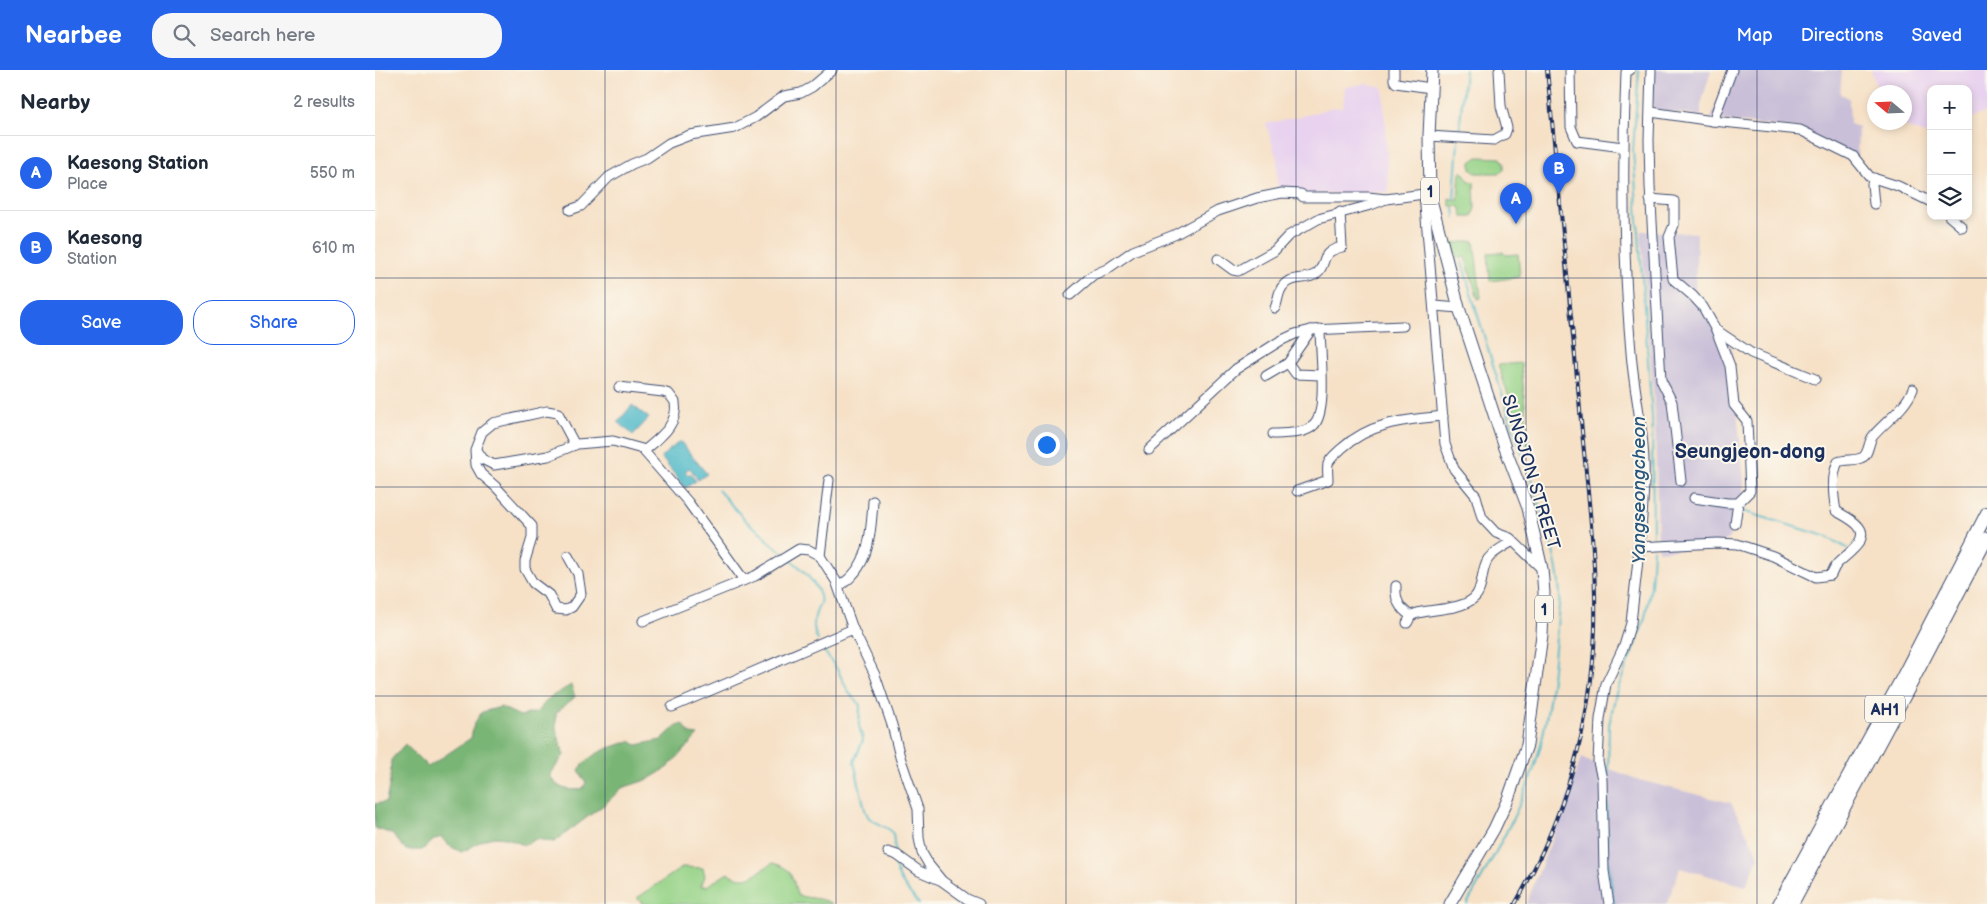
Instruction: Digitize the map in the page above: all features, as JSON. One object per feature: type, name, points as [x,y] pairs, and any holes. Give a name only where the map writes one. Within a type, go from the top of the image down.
[{"type":"highway","name":"AH1","points":[[1779,904],[1902,678],[1987,512]]},
{"type":"highway","name":"AH1","points":[[1792,904],[1912,682],[1987,538]]},
{"type":"main road","name":"SUNGJON STREET","points":[[1432,70],[1427,195],[1459,308],[1505,448],[1528,508],[1542,570],[1545,615],[1527,745],[1509,799],[1494,829],[1450,904]]},
{"type":"street","points":[[571,210],[581,206],[609,177],[647,158],[669,144],[690,135],[735,128],[755,117],[784,96],[801,93],[812,87],[832,70]]},
{"type":"street","points":[[1394,70],[1394,80],[1396,83],[1431,88]]},
{"type":"street","points":[[1429,136],[1494,140],[1505,134],[1507,128],[1501,106],[1499,70]]},
{"type":"street","points":[[1570,70],[1571,127],[1577,141],[1623,147]]},
{"type":"street","points":[[1609,904],[1604,871],[1602,779],[1598,762],[1601,719],[1607,684],[1624,646],[1631,623],[1645,479],[1642,435],[1631,354],[1625,262],[1623,147],[1626,72],[1630,70]]},
{"type":"street","points":[[1651,70],[1650,199],[1661,380],[1672,402],[1681,480]]},
{"type":"street","points":[[1713,121],[1732,70]]},
{"type":"street","points":[[1651,112],[1800,130],[1853,156],[1865,172],[1874,178],[1898,186],[1927,200]]},
{"type":"street","points":[[1874,178],[1872,184],[1874,204]]},
{"type":"street","points":[[1070,295],[1093,275],[1107,269],[1133,251],[1174,235],[1218,211],[1257,198],[1282,193],[1301,194],[1303,197],[1369,197],[1386,199],[1427,195],[1445,444],[1454,469],[1476,496],[1482,518],[1496,533],[1505,535],[1513,541],[1542,570]]},
{"type":"street","points":[[1218,259],[1233,270],[1238,271],[1274,251],[1289,236],[1318,219],[1371,205],[1386,199]]},
{"type":"street","points":[[1650,199],[1675,202],[1674,225],[1669,236],[1673,279],[1703,307],[1716,330],[1730,366],[1731,394],[1734,406],[1747,421],[1750,492],[1737,507],[1735,524]]},
{"type":"street","points":[[1275,308],[1284,284],[1295,278],[1312,276],[1317,273],[1327,253],[1332,249],[1342,247],[1340,212]]},
{"type":"street","points":[[1954,220],[1963,227]]},
{"type":"street","points":[[1655,272],[1671,272]]},
{"type":"street","points":[[1435,306],[1459,308]]},
{"type":"street","points":[[1149,450],[1236,369],[1280,341],[1295,334],[1316,330],[1403,326]]},
{"type":"street","points":[[1266,376],[1288,363],[1316,330]]},
{"type":"street","points":[[1273,434],[1295,433],[1315,424],[1321,410],[1321,374],[1316,330]]},
{"type":"street","points":[[1716,330],[1751,353],[1815,379]]},
{"type":"street","points":[[1288,363],[1296,374],[1321,374]]},
{"type":"street","points":[[619,387],[663,392],[669,394],[675,402],[673,422],[644,451]]},
{"type":"street","points":[[1638,547],[1718,543],[1737,544],[1773,556],[1816,577],[1831,575],[1836,565],[1861,538],[1859,527],[1836,511],[1833,470],[1838,462],[1844,459],[1861,458],[1865,455],[1873,435],[1900,410],[1908,400],[1913,389]]},
{"type":"street","points":[[568,556],[578,574],[581,594],[572,607],[560,610],[556,609],[545,591],[533,583],[525,569],[525,561],[532,538],[532,526],[515,510],[496,487],[481,474],[476,464],[475,450],[482,432],[493,423],[547,411],[558,413],[575,445]]},
{"type":"street","points":[[1297,491],[1327,480],[1329,463],[1332,457],[1350,441],[1375,426],[1404,420],[1443,416]]},
{"type":"street","points":[[475,450],[482,459],[494,465],[549,456],[575,445],[613,441],[644,451],[688,502],[744,580]]},
{"type":"street","points":[[820,556],[829,480]]},
{"type":"street","points":[[1694,498],[1727,503],[1737,507]]},
{"type":"street","points":[[839,586],[858,571],[864,560],[870,535],[873,501]]},
{"type":"street","points":[[1396,586],[1397,601],[1409,620],[1419,613],[1448,609],[1473,598],[1480,588],[1484,570],[1489,559],[1513,541]]},
{"type":"street","points":[[643,621],[755,576],[799,549],[809,550],[820,556],[839,586],[843,605],[875,675],[918,809],[919,838],[922,853],[942,881]]},
{"type":"street","points":[[672,707],[819,642],[853,629]]},
{"type":"street","points":[[892,853],[919,871],[942,881],[979,904]]},
{"type":"shaded area","points":[[1652,70],[1711,70],[1701,105],[1701,116],[1653,110]]},
{"type":"shaded area","points":[[1729,70],[1842,70],[1840,94],[1849,98],[1850,124],[1858,127],[1857,157],[1800,129],[1711,119]]},
{"type":"shaded area","points":[[1871,70],[1987,70],[1987,112],[1972,118],[1972,85],[1927,85],[1927,135],[1912,129],[1912,85],[1876,85]]},
{"type":"shaded area","points":[[1368,83],[1371,86],[1383,87],[1389,192],[1308,194],[1277,191],[1277,159],[1266,124],[1329,108],[1343,107],[1345,87]]},
{"type":"shaded area","points":[[1641,231],[1697,233],[1695,293],[1731,349],[1744,482],[1742,505],[1728,540],[1705,548],[1658,551],[1655,413]]},
{"type":"shaded area","points":[[1581,758],[1639,780],[1731,803],[1759,856],[1746,886],[1680,868],[1667,904],[1526,904],[1565,807]]},
{"type":"green space","points":[[1478,157],[1501,158],[1504,163],[1504,170],[1499,173],[1475,173],[1471,169],[1471,162]]},
{"type":"green space","points":[[1460,172],[1463,172],[1469,181],[1474,182],[1475,208],[1472,217],[1462,217],[1461,208],[1450,206],[1449,198],[1458,201]]},
{"type":"green space","points":[[1474,241],[1481,298],[1478,299],[1465,257],[1457,258],[1453,243]]},
{"type":"green space","points":[[1503,252],[1506,255],[1518,254],[1520,277],[1490,281],[1488,253]]},
{"type":"green space","points":[[1521,363],[1529,447],[1526,448],[1498,365]]},
{"type":"green space","points":[[571,685],[575,697],[556,713],[556,729],[564,755],[550,775],[563,788],[572,790],[582,789],[586,783],[579,770],[590,758],[609,748],[630,741],[637,745],[661,740],[675,727],[683,724],[690,734],[698,735],[668,767],[649,779],[622,788],[605,804],[554,842],[536,839],[524,845],[505,838],[496,837],[483,840],[461,852],[448,845],[441,837],[422,850],[406,850],[392,834],[375,828],[375,804],[386,802],[390,782],[391,760],[405,744],[428,767],[471,738],[474,724],[482,712],[501,707],[520,716],[537,712],[549,698]]},
{"type":"green space","points":[[773,863],[780,865],[791,874],[797,895],[823,900],[832,904],[643,904],[637,898],[683,867],[703,868],[705,876],[701,886],[707,886],[728,873],[747,878]]},
{"type":"water","points":[[632,405],[649,418],[633,435],[618,422]]},
{"type":"water","points":[[680,441],[707,474],[698,480],[690,468],[685,471],[688,475],[690,473],[696,481],[685,488],[661,457]]},
{"type":"waterway","points":[[1459,134],[1465,70]]},
{"type":"waterway","name":"Yangseongcheon","points":[[1639,70],[1633,150],[1652,417],[1653,544]]},
{"type":"waterway","points":[[1454,199],[1458,141]]},
{"type":"waterway","points":[[1454,208],[1455,217]]},
{"type":"waterway","points":[[1461,259],[1481,328],[1550,537],[1560,596],[1550,692],[1544,730],[1534,768],[1518,808],[1467,904]]},
{"type":"waterway","points":[[718,490],[746,521],[784,554]]},
{"type":"waterway","points":[[1692,505],[1734,509]]},
{"type":"waterway","points":[[1739,510],[1825,536],[1847,548]]},
{"type":"waterway","name":"Yangseongcheon","points":[[1607,820],[1609,725],[1616,693],[1644,622],[1651,586],[1653,549]]},
{"type":"waterway","points":[[789,559],[804,572],[818,591],[820,603],[814,622],[818,640]]},
{"type":"waterway","points":[[821,647],[837,669],[849,693],[860,705],[859,726],[863,740],[854,762],[865,810],[869,818],[890,830],[893,834],[895,851]]},
{"type":"waterway","name":"Yangseongcheon","points":[[1607,827],[1608,860],[1614,904]]},
{"type":"waterway","points":[[895,858],[899,877],[906,889],[919,904]]},
{"type":"railway","points":[[1515,904],[1548,839],[1572,771],[1588,700],[1595,628],[1590,513],[1547,70]]},
{"type":"place","name":"Kaesong","points":[[1559,194]]},
{"type":"place","name":"Kaesong Station","points":[[1516,224]]},
{"type":"district","name":"Seungjeon-dong","points":[[1750,451]]}]
